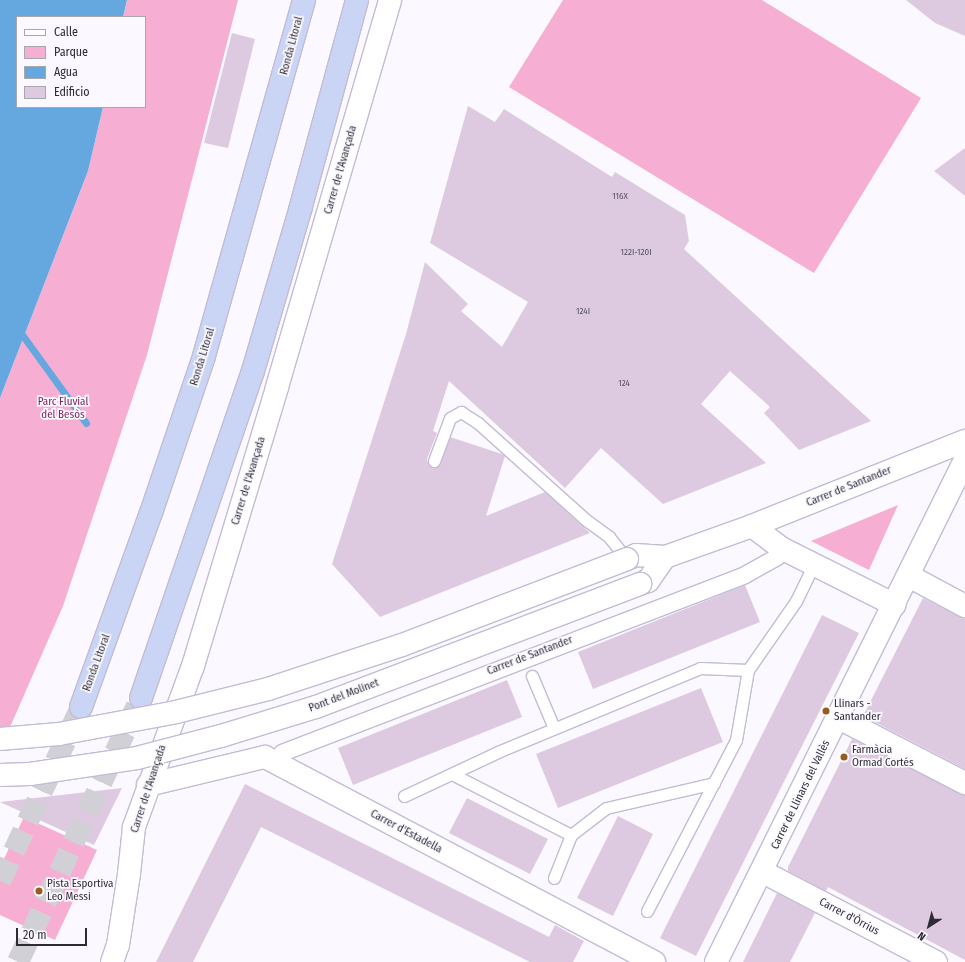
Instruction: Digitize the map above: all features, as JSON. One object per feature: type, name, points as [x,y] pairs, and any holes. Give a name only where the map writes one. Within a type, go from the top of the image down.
[{"type":"highway","name":"Ronda Litoral","points":[[81,707],[151,514],[204,356],[304,0]]},
{"type":"highway","points":[[141,698],[253,371],[302,203],[357,0]]},
{"type":"street","name":"Carrer de l'Avançada","points":[[112,962],[119,937],[134,828],[148,785],[192,666],[277,387],[390,0]]},
{"type":"street","name":"Carrer de Santander","points":[[743,529],[965,441]]},
{"type":"street","name":"Carrer de Llinars del Vallès","points":[[716,962],[763,872],[965,460]]},
{"type":"street","points":[[0,739],[59,734],[176,712],[268,689],[402,645],[636,555],[665,557],[743,529],[768,540],[895,605]]},
{"type":"street","name":"Pont del Molinet","points":[[0,775],[30,774],[137,758],[316,707],[648,581],[665,557]]},
{"type":"street","name":"Carrer de Santander","points":[[282,753],[745,575],[777,557]]},
{"type":"street","points":[[909,576],[965,606]]},
{"type":"street","points":[[839,718],[965,783]]},
{"type":"street","name":"Carrer d'Estadella","points":[[148,785],[265,757],[654,962]]},
{"type":"street","name":"Carrer d'Òrrius","points":[[763,872],[936,962]]},
{"type":"lane","points":[[434,462],[450,418],[461,412],[483,427],[586,520],[609,537],[627,559]]},
{"type":"lane","points":[[646,911],[736,740],[748,670],[796,601],[814,564]]},
{"type":"lane","points":[[404,796],[554,728],[700,668],[748,670]]},
{"type":"lane","points":[[532,676],[554,728]]},
{"type":"lane","points":[[452,774],[571,835]]},
{"type":"lane","points":[[554,878],[571,835],[606,808],[714,783]]},
{"type":"green space","name":"Parc Fluvial del Besòs","points":[[127,0],[238,0],[147,355],[63,606],[0,750],[0,398],[88,171],[103,108],[146,108],[146,16],[123,16]]},
{"type":"green space","points":[[563,0],[762,0],[921,98],[814,273],[509,87]]},
{"type":"green space","points":[[898,505],[869,570],[811,541]]},
{"type":"green space","name":"Pista Esportiva Leo Messi","points":[[24,817],[97,850],[55,940],[0,915],[0,867]]},
{"type":"water","points":[[0,0],[127,0],[123,16],[16,16],[16,108],[103,108],[88,171],[0,398]]},
{"type":"building","points":[[906,0],[965,0],[965,36],[935,23]]},
{"type":"building","points":[[232,33],[255,39],[228,148],[204,143]]},
{"type":"building","points":[[468,106],[495,122],[504,109],[612,177],[615,172],[685,215],[689,241],[684,249],[871,421],[799,450],[764,413],[770,407],[730,371],[701,404],[766,463],[663,504],[601,448],[565,488],[449,381],[433,431],[437,433],[427,459],[429,466],[439,466],[450,437],[502,454],[505,456],[486,516],[545,492],[590,533],[380,617],[332,564],[406,334],[425,262],[468,304],[461,311],[502,347],[528,302],[430,243]]},
{"type":"building","points":[[965,148],[965,196],[934,171]]},
{"type":"building","points":[[745,585],[760,622],[593,689],[578,652]]},
{"type":"building","points":[[923,598],[965,619],[965,769],[863,716]]},
{"type":"building","points":[[822,615],[859,633],[696,956],[660,938]]},
{"type":"building","points":[[507,680],[522,717],[353,785],[338,748]]},
{"type":"building","points":[[701,688],[723,742],[558,808],[536,754]]},
{"type":"building","points":[[852,739],[965,795],[965,960],[828,887],[826,891],[788,871],[788,867]]},
{"type":"building","points":[[245,784],[549,937],[555,925],[584,941],[573,962],[530,962],[261,827],[193,962],[156,962]]},
{"type":"building","points":[[122,788],[94,845],[0,802]]},
{"type":"building","points":[[467,798],[548,839],[530,874],[449,833]]},
{"type":"building","points":[[618,816],[653,834],[613,916],[577,898]]},
{"type":"building","points":[[777,893],[815,913],[790,962],[743,962]]},
{"type":"waterway","points":[[18,329],[86,423]]},
{"type":"tunnel","points":[[18,962],[137,706]]},
{"type":"tunnel","points":[[0,881],[81,707]]},
{"type":"place","name":"Llinars - Santander","points":[[826,711]]},
{"type":"place","name":"Farmàcia Ormad Cortés","points":[[844,757]]},
{"type":"place","name":"Pista Esportiva Leo Messi","points":[[39,891]]}]
